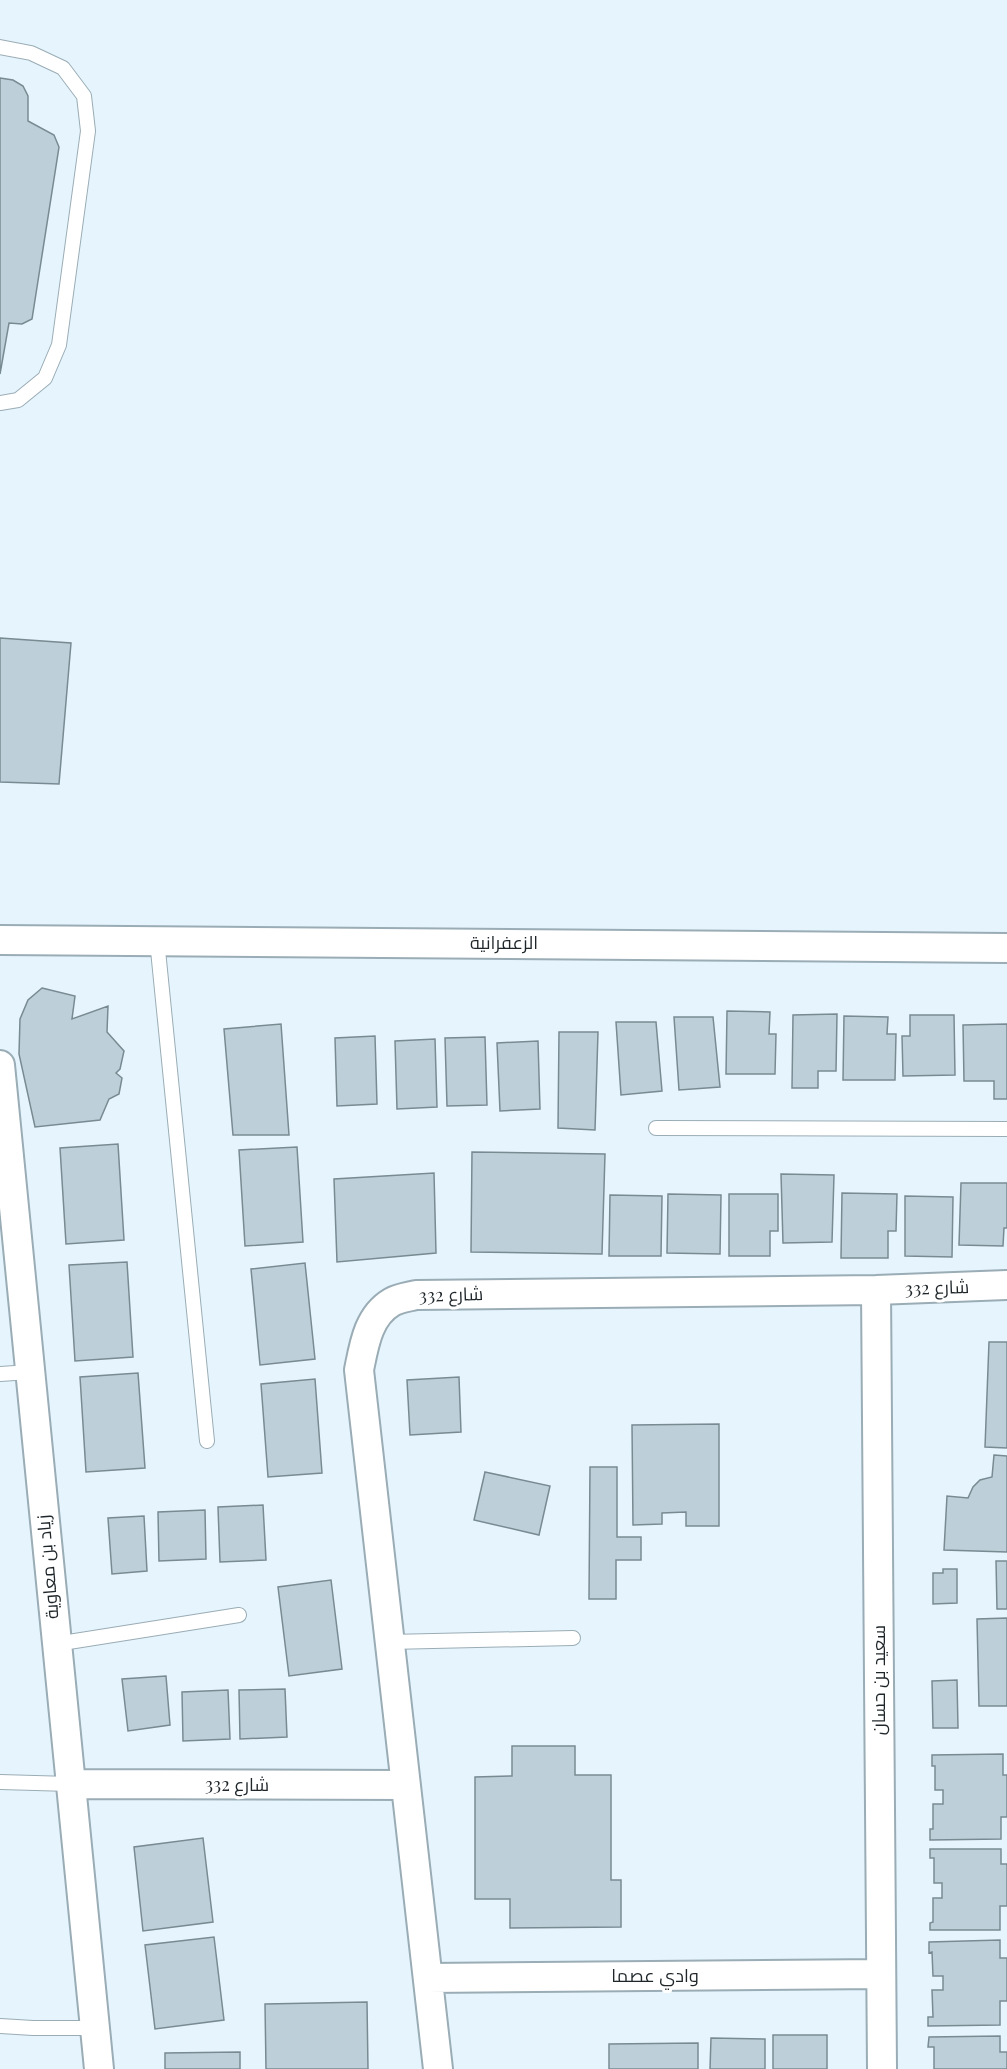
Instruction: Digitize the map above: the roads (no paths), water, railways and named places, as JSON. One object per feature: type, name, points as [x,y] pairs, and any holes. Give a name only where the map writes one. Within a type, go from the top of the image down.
[{"type":"street","name":"الزعفرانية","points":[[0,940],[1007,948]]},
{"type":"street","name":"زياد بن معاوية","points":[[0,1065],[7,1204],[30,1372],[99,2069]]},
{"type":"street","name":"شارع 332","points":[[438,2069],[359,1370],[365,1341],[374,1319],[392,1302],[416,1294],[876,1290],[1007,1285]]},
{"type":"street","name":"سعيد بن حسان","points":[[876,1290],[882,2069]]},
{"type":"street","name":"شارع 332","points":[[70,1784],[405,1785]]},
{"type":"street","name":"وادي عصما","points":[[428,1978],[881,1974]]},
{"type":"lane","points":[[0,47],[31,53],[63,68],[84,96],[88,131],[59,345],[45,378],[18,400],[0,403]]},
{"type":"lane","points":[[157,940],[207,1441]]},
{"type":"lane","points":[[656,1128],[1007,1129]]},
{"type":"lane","points":[[0,1374],[30,1372]]},
{"type":"lane","points":[[56,1644],[238,1615]]},
{"type":"lane","points":[[389,1642],[573,1638]]},
{"type":"lane","points":[[0,1782],[70,1784]]},
{"type":"lane","points":[[0,2026],[94,2028]]}]
